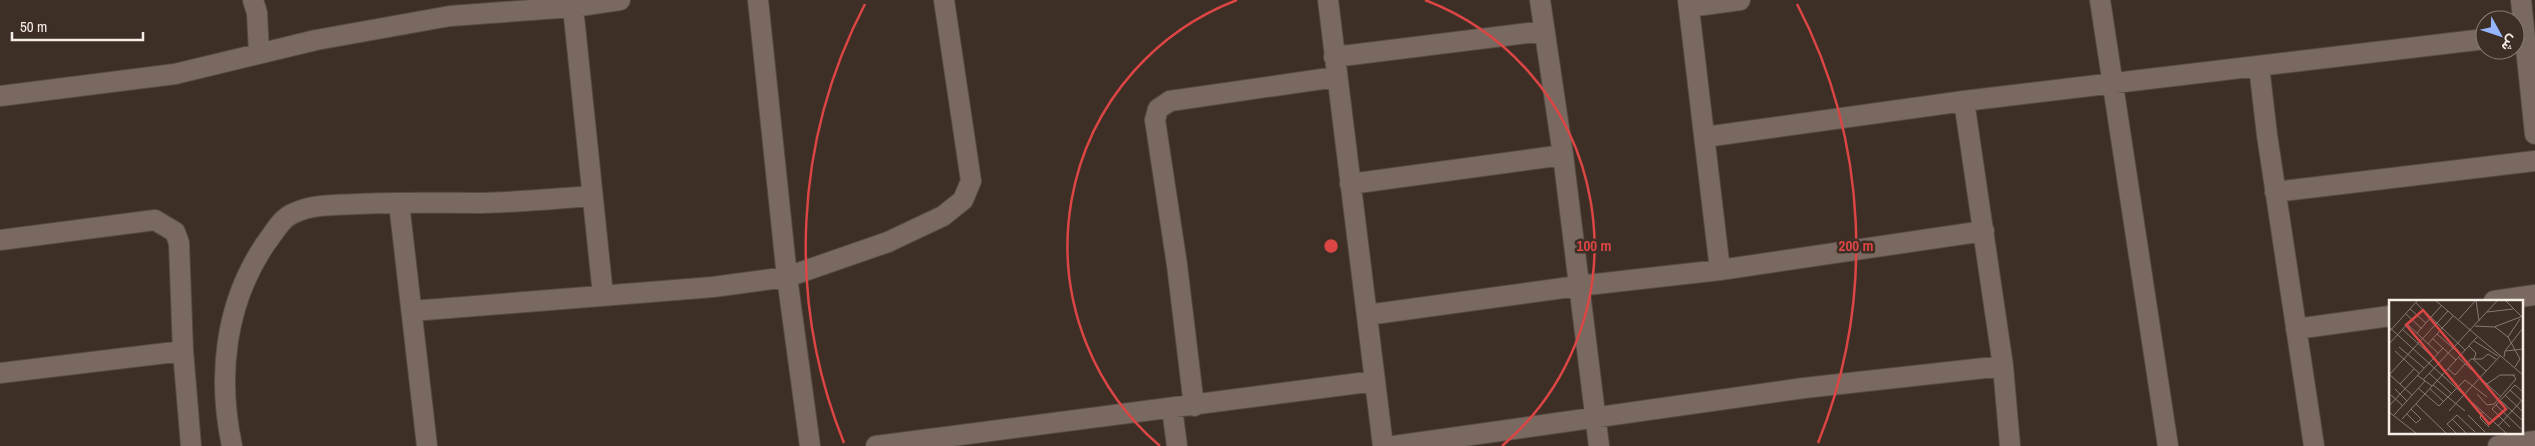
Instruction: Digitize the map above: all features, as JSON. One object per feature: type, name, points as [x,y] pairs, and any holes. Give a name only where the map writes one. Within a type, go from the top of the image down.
[{"type":"street","points":[[253,0],[257,12],[259,53]]},
{"type":"street","points":[[0,96],[175,74],[259,53],[450,16],[573,7],[620,0]]},
{"type":"street","points":[[758,0],[787,277],[810,446]]},
{"type":"street","points":[[412,311],[713,286],[787,277],[888,242],[944,216],[963,200],[971,181],[944,0]]},
{"type":"street","points":[[1328,0],[1383,446]]},
{"type":"street","points":[[1540,0],[1563,155],[1599,446]]},
{"type":"street","points":[[1720,270],[1688,4],[1740,0]]},
{"type":"street","points":[[2100,0],[2144,276],[2168,446]]},
{"type":"street","points":[[573,7],[603,295]]},
{"type":"street","points":[[1334,57],[1544,31]]},
{"type":"street","points":[[1705,137],[1964,101],[2475,40]]},
{"type":"street","points":[[2523,60],[2535,134]]},
{"type":"street","points":[[2260,66],[2275,192],[2314,446]]},
{"type":"street","points":[[1194,406],[1177,265],[1155,120],[1158,109],[1170,101],[1336,77]]},
{"type":"street","points":[[1964,101],[1984,231],[2002,366],[2010,446]]},
{"type":"street","points":[[1350,184],[1563,155]]},
{"type":"street","points":[[2275,192],[2535,161]]},
{"type":"street","points":[[232,446],[226,417],[224,372],[229,328],[239,293],[265,244],[280,224],[292,213],[326,206],[513,202],[592,196]]},
{"type":"street","points":[[399,203],[427,446]]},
{"type":"street","points":[[0,240],[155,220],[175,232],[179,243],[191,446]]},
{"type":"street","points":[[1367,316],[1578,286],[1720,270],[1984,231]]},
{"type":"street","points":[[2501,300],[2535,295]]},
{"type":"street","points":[[2296,329],[2389,316]]},
{"type":"street","points":[[0,373],[184,351]]},
{"type":"street","points":[[1394,446],[1804,388],[2002,366]]},
{"type":"street","points":[[876,446],[1375,381]]},
{"type":"street","points":[[1172,408],[1177,446]]},
{"type":"street","points":[[2498,446],[2535,440]]}]
